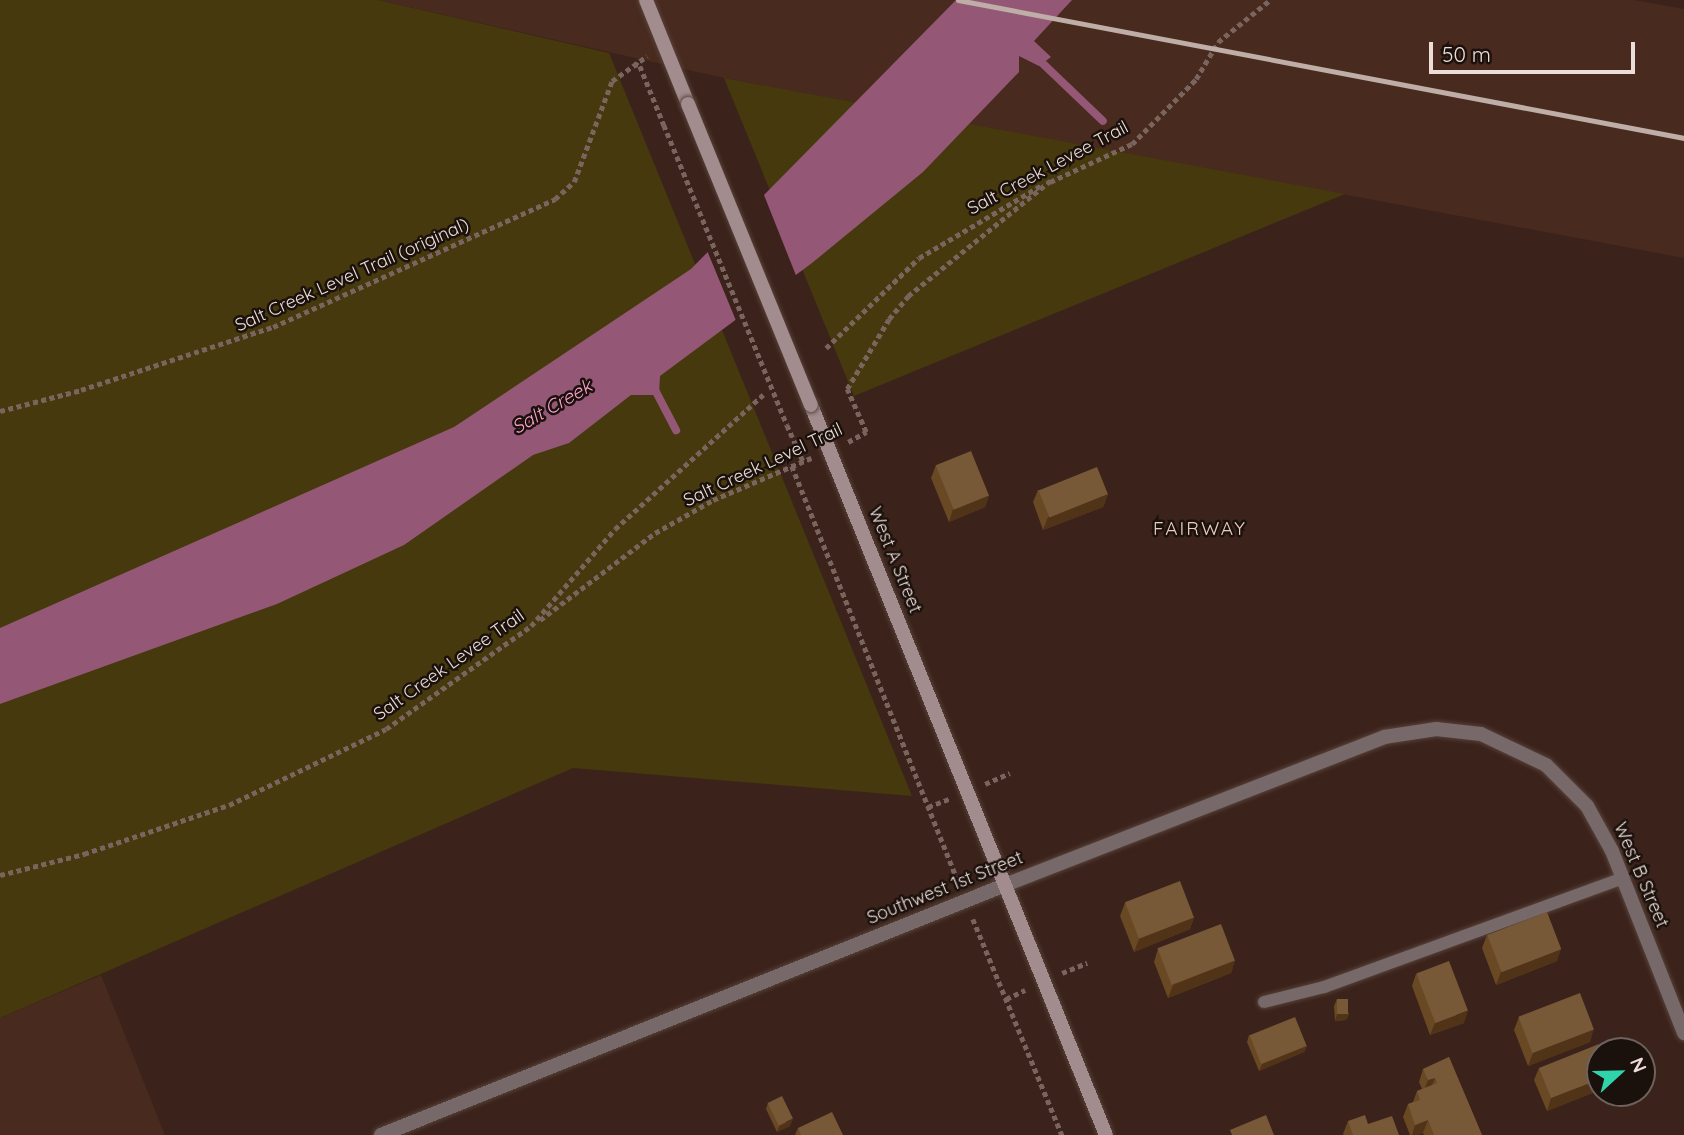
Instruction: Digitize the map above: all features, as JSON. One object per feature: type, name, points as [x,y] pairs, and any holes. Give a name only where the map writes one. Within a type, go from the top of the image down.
[{"type":"main road","name":"West A Street","points":[[646,0],[1106,1135]]},
{"type":"street","name":"Southwest 1st Street","points":[[381,1135],[1360,746],[1410,730],[1461,730],[1530,754]]},
{"type":"street","name":"West B Street","points":[[1530,754],[1569,784],[1587,806],[1623,878],[1684,1033]]},
{"type":"lane","points":[[1264,1002],[1324,987],[1623,878]]},
{"type":"path","name":"Salt Creek Levee Trail","points":[[826,348],[919,258],[1008,202],[1132,144],[1196,79],[1218,42],[1270,0]]},
{"type":"path","name":"Salt Creek Level Trail (original)","points":[[0,411],[80,390],[248,336],[555,199],[574,182],[612,81],[633,62],[666,48]]},
{"type":"path","points":[[633,62],[640,66],[803,461]]},
{"type":"path","name":"Salt Creek Level Trail","points":[[531,626],[655,533],[713,500],[866,432],[847,389],[888,319],[908,296],[1050,181]]},
{"type":"path","name":"Salt Creek Levee Trail","points":[[0,875],[84,854],[229,805],[386,729],[531,626],[615,529],[763,395]]},
{"type":"path","points":[[792,466],[965,901],[1062,1135]]},
{"type":"shaded area","points":[[0,0],[378,0],[609,53],[912,796],[573,768],[0,1018]]},
{"type":"shaded area","points":[[378,0],[1634,0],[1684,9],[1684,258],[724,78]]},
{"type":"shaded area","points":[[724,78],[1345,194],[854,396]]},
{"type":"shaded area","points":[[101,975],[165,1135],[0,1135],[0,1018]]},
{"type":"water","name":"Salt Creek","points":[[956,0],[1072,0],[1034,41],[1051,57],[1039,66],[1019,56],[1019,72],[923,172],[812,263],[660,376],[659,395],[631,395],[569,443],[533,455],[404,545],[277,604],[0,704],[0,628],[454,427],[691,269]]},
{"type":"pier","points":[[762,190],[797,278],[737,323],[706,248]]},
{"type":"building","points":[[971,451],[989,496],[954,510],[936,465]]},
{"type":"building","points":[[1097,467],[1108,494],[1049,517],[1039,491]]},
{"type":"building","points":[[1180,881],[1194,917],[1139,939],[1125,902]]},
{"type":"building","points":[[1547,912],[1561,949],[1502,972],[1487,935]]},
{"type":"building","points":[[1221,924],[1235,960],[1171,985],[1158,948]]},
{"type":"building","points":[[1449,961],[1468,1010],[1435,1023],[1416,974]]},
{"type":"building","points":[[1580,993],[1594,1029],[1532,1053],[1518,1017]]},
{"type":"building","points":[[1337,999],[1348,999],[1348,1014],[1337,1014]]},
{"type":"building","points":[[1295,1017],[1307,1046],[1261,1064],[1250,1035]]},
{"type":"building","points":[[1586,1049],[1586,1084],[1551,1098],[1539,1068]]},
{"type":"building","points":[[1449,1057],[1482,1135],[1434,1135],[1428,1120],[1415,1125],[1408,1104],[1420,1100],[1417,1091],[1437,1083],[1435,1078],[1428,1080],[1423,1069]]},
{"type":"building","points":[[782,1096],[793,1118],[779,1125],[768,1103]]},
{"type":"building","points":[[832,1112],[843,1135],[801,1135],[798,1128]]},
{"type":"building","points":[[1266,1115],[1274,1135],[1232,1135],[1230,1130]]},
{"type":"building","points":[[1365,1115],[1368,1124],[1392,1116],[1399,1135],[1353,1135],[1348,1121]]},
{"type":"waterway","points":[[1037,58],[1103,121]]},
{"type":"waterway","points":[[653,386],[676,430]]},
{"type":"railway","points":[[958,0],[1684,138]]},
{"type":"district","name":"FAIRWAY","points":[[1200,529]]}]
